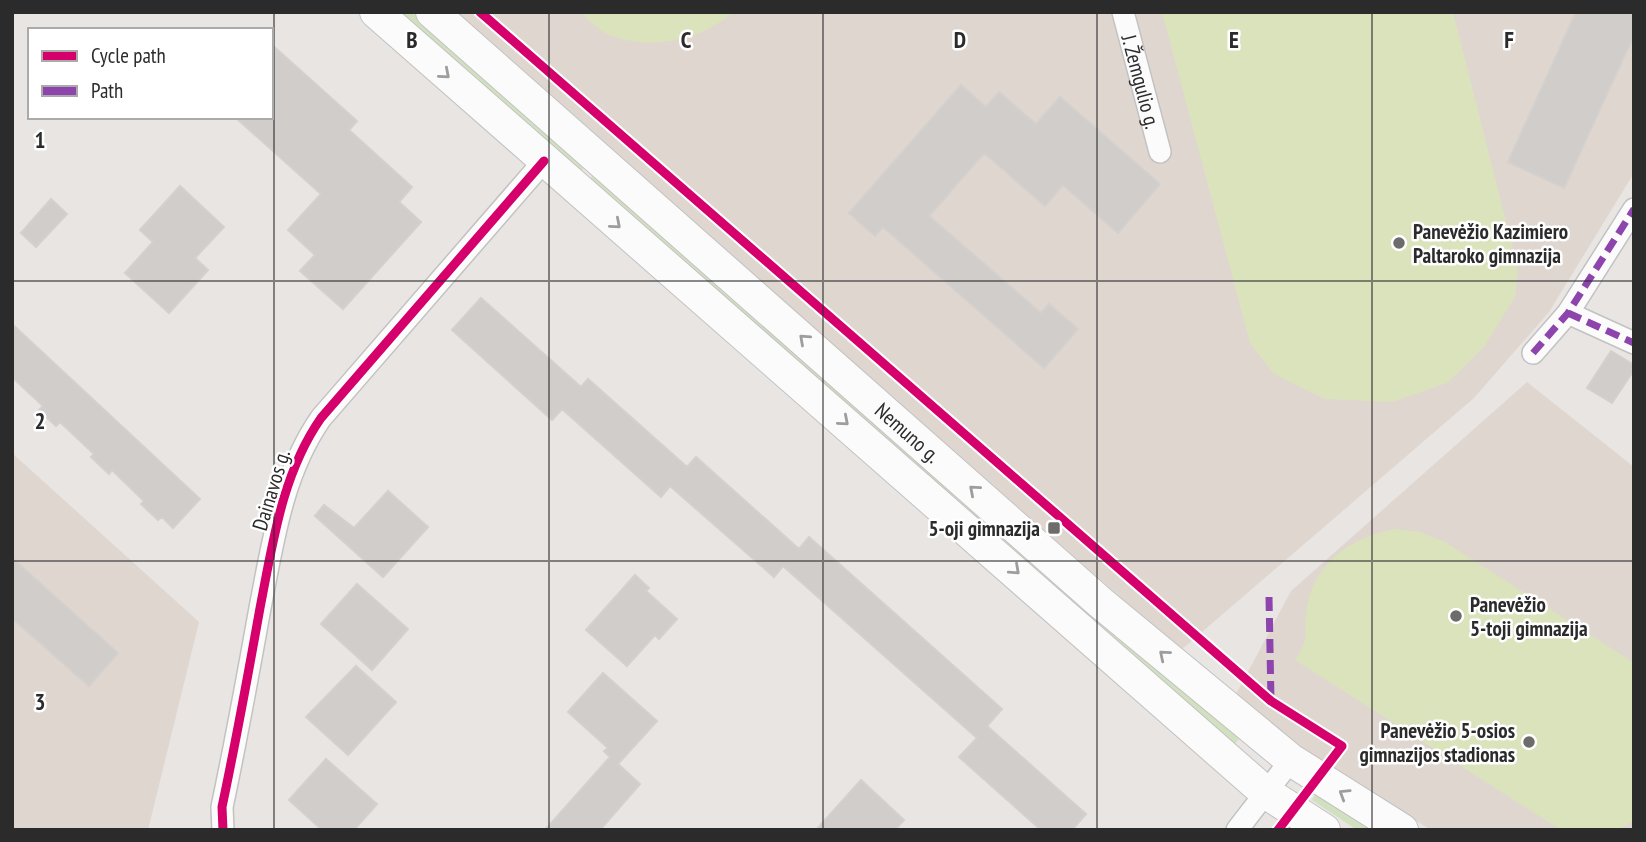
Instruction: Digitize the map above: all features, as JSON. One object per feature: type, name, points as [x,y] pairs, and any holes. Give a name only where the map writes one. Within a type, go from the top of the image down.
[{"type":"main road","name":"Nemuno g.","points":[[376,12],[980,538],[1265,792],[1324,830]]},
{"type":"main road","name":"Nemuno g.","points":[[432,12],[1101,603],[1291,760],[1402,830]]},
{"type":"street","name":"J. Žemgulio g.","points":[[1124,12],[1160,152]]},
{"type":"street","name":"Dainavos g.","points":[[223,830],[222,807],[275,535],[292,471],[303,444],[321,418],[544,161]]},
{"type":"street","points":[[1533,353],[1567,313],[1634,209]]},
{"type":"street","points":[[1567,313],[1634,343]]},
{"type":"street","points":[[1237,830],[1291,760]]},
{"type":"shaded area","points":[[452,12],[1634,12],[1634,173],[1549,312],[1474,398],[1181,650]]},
{"type":"shaded area","name":"Panevėžio 5-toji gimnazija","points":[[1527,382],[1634,467],[1634,830],[1431,830],[1326,765],[1235,696],[1291,591]]},
{"type":"shaded area","points":[[12,453],[199,622],[148,830],[12,830]]},
{"type":"green space","points":[[396,12],[412,12],[586,165],[579,174]]},
{"type":"green space","points":[[580,12],[733,12],[706,30],[691,36],[642,42],[610,35]]},
{"type":"green space","name":"Panevėžio Kazimiero Paltaroko gimnazija","points":[[1162,12],[1453,12],[1518,269],[1515,297],[1483,348],[1447,383],[1392,402],[1325,399],[1274,374],[1250,343]]},
{"type":"green space","points":[[595,173],[1241,736],[1235,744],[588,181]]},
{"type":"green space","name":"Panevėžio 5-osios gimnazijos stadionas","points":[[1394,529],[1420,532],[1445,542],[1634,663],[1634,821],[1617,830],[1561,830],[1295,660],[1305,641],[1309,597],[1324,568],[1347,547]]},
{"type":"green space","points":[[1318,791],[1377,830],[1357,830],[1312,800]]},
{"type":"building","points":[[1576,12],[1634,12],[1634,35],[1564,188],[1508,162]]},
{"type":"building","points":[[273,46],[357,121],[349,130],[412,187],[399,202],[421,222],[343,309],[300,271],[315,255],[288,230],[321,194],[237,119],[273,119]]},
{"type":"building","points":[[961,85],[986,107],[999,92],[1036,124],[1060,97],[1160,184],[1118,233],[1063,185],[1045,206],[984,153],[929,216],[1041,313],[1049,304],[1078,329],[1044,368],[883,227],[875,236],[849,213]]},
{"type":"building","points":[[180,186],[224,227],[195,258],[208,270],[169,313],[125,273],[153,242],[140,230]]},
{"type":"building","points":[[51,199],[67,214],[36,247],[21,233]]},
{"type":"building","points":[[481,298],[581,387],[588,379],[687,467],[696,457],[799,549],[809,537],[1002,709],[987,726],[1086,814],[1072,830],[1041,830],[959,757],[977,738],[783,566],[774,577],[670,486],[661,497],[562,409],[552,420],[452,330]]},
{"type":"building","points":[[12,324],[200,499],[173,528],[162,517],[158,520],[141,504],[144,501],[112,470],[109,474],[91,457],[94,454],[60,422],[56,426],[39,410],[43,406],[12,377]]},
{"type":"building","points":[[1611,351],[1634,365],[1634,370],[1612,403],[1587,388]]},
{"type":"building","points":[[388,491],[428,527],[383,577],[315,516],[324,505],[354,528]]},
{"type":"building","points":[[12,558],[118,653],[89,686],[12,618]]},
{"type":"building","points":[[635,575],[649,588],[646,591],[677,619],[659,639],[655,635],[627,666],[586,630]]},
{"type":"building","points":[[357,584],[408,629],[372,670],[321,624]]},
{"type":"building","points":[[356,666],[396,702],[348,755],[306,717]]},
{"type":"building","points":[[603,673],[657,721],[618,764],[640,784],[600,830],[545,830],[610,757],[604,751],[608,748],[568,712]]},
{"type":"building","points":[[326,759],[377,804],[354,830],[322,830],[289,800]]},
{"type":"building","points":[[861,780],[904,820],[895,830],[816,830]]},
{"type":"marked path","points":[[1533,353],[1568,313],[1634,209]]},
{"type":"marked path","points":[[1568,313],[1634,343]]},
{"type":"marked path","points":[[1269,597],[1271,701]]},
{"type":"cycle path","points":[[480,12],[1271,701],[1342,746],[1278,830]]},
{"type":"cycle path","points":[[223,830],[222,807],[270,558],[281,509],[297,462],[321,418],[544,161]]},
{"type":"place","name":"Panevėžio Kazimiero Paltaroko gimnazija","points":[[1399,243]]},
{"type":"place","name":"5-oji gimnazija","points":[[1054,528]]},
{"type":"place","name":"Panevėžio 5-toji gimnazija","points":[[1456,616]]},
{"type":"place","name":"Panevėžio 5-osios gimnazijos stadionas","points":[[1529,742]]}]
